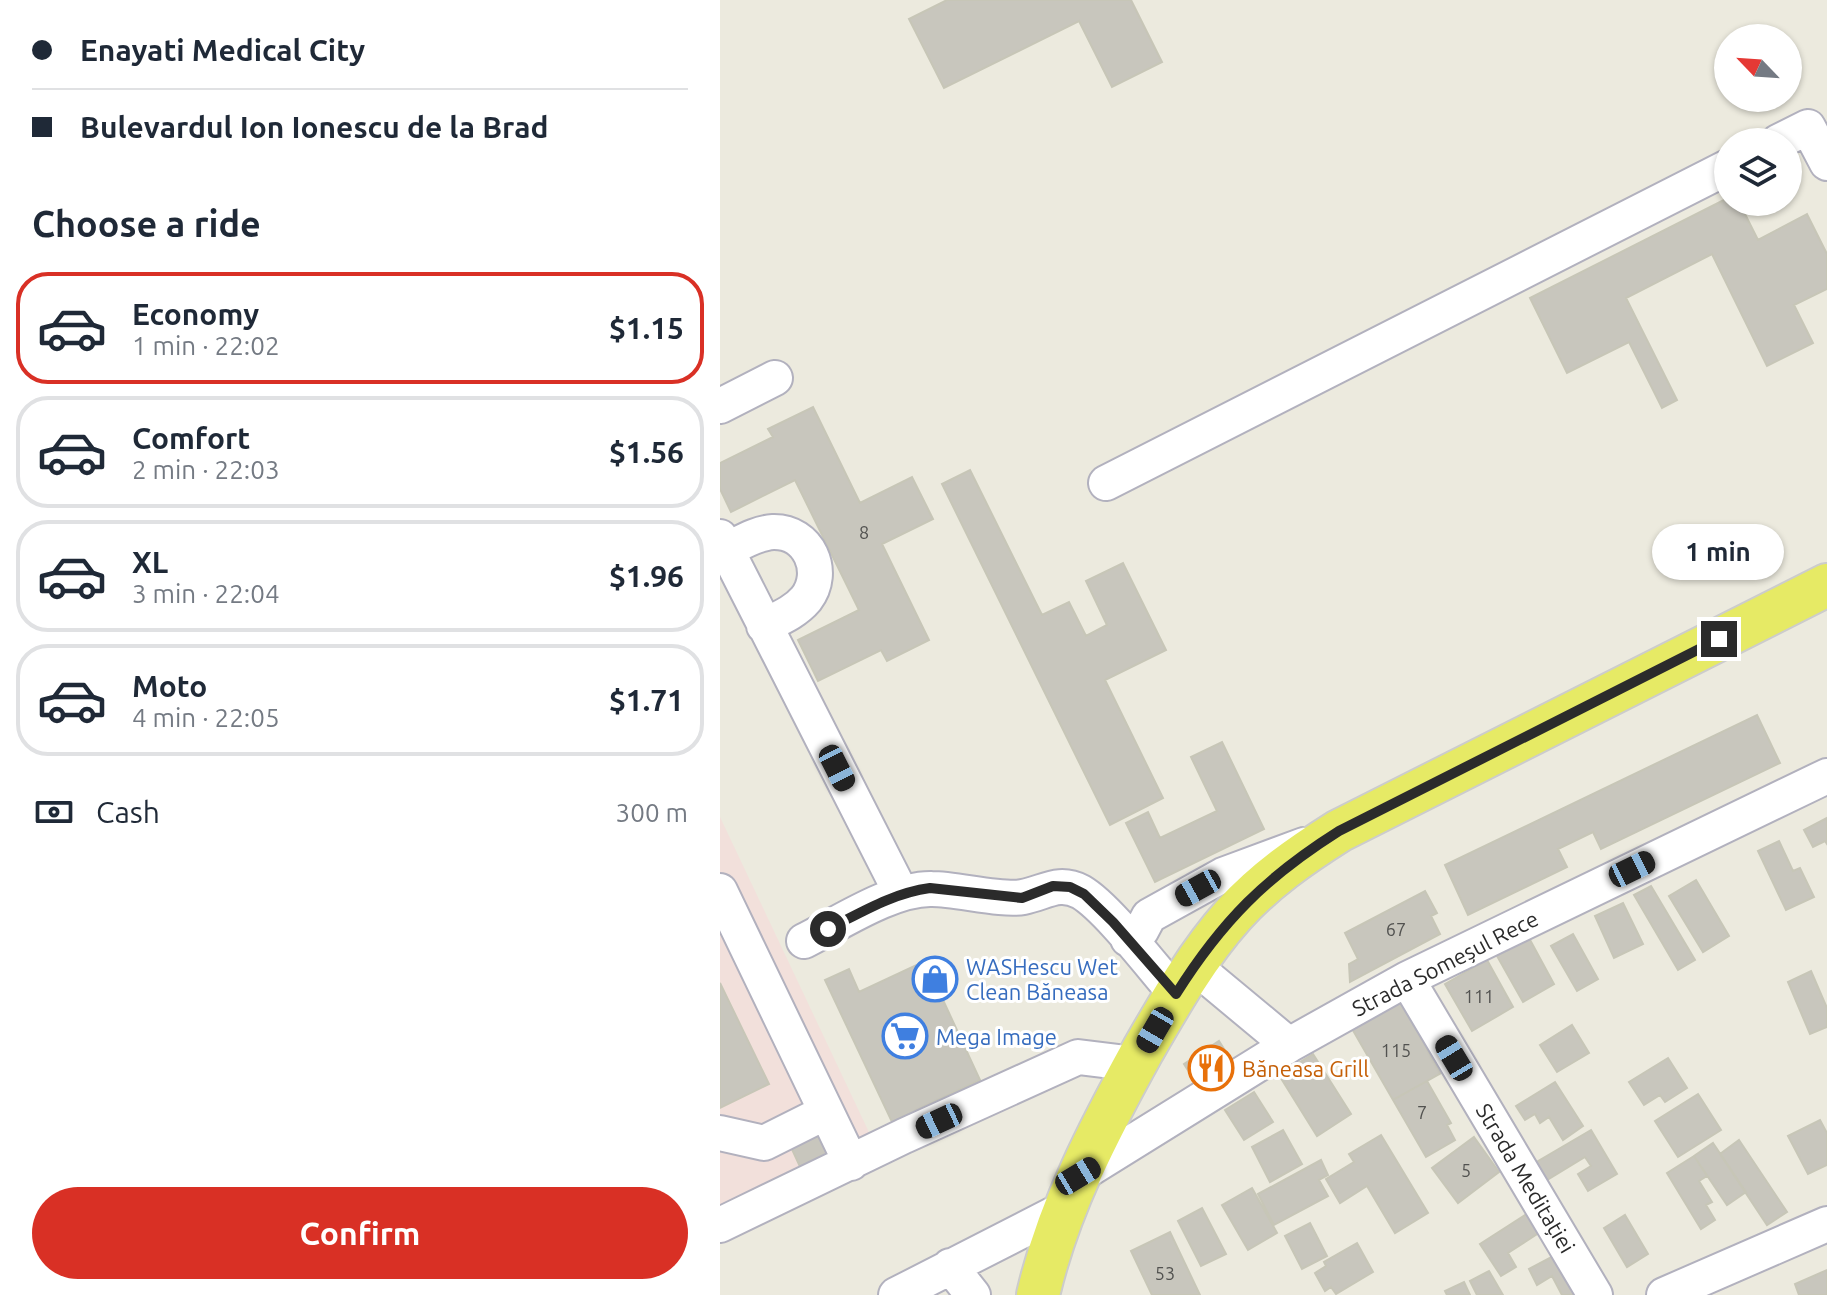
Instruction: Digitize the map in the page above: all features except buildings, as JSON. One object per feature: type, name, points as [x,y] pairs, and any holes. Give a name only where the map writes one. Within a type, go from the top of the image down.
[{"type":"main road","points":[[1038,1295],[1045,1264],[1071,1193],[1135,1064],[1185,980],[1233,915],[1256,892],[1293,860],[1339,831],[1827,585]]},
{"type":"street","points":[[1802,130],[1808,127],[1827,163]]},
{"type":"street","points":[[1106,483],[1714,174]]},
{"type":"street","points":[[720,406],[775,378]]},
{"type":"street","points":[[764,626],[794,611],[807,598],[817,574],[809,550],[788,535],[775,532],[723,544],[764,626],[901,893]]},
{"type":"street","name":"Strada Someșul Rece","points":[[896,1295],[1071,1193],[1289,1045],[1407,979],[1827,776]]},
{"type":"street","points":[[1128,939],[1141,931],[1149,916],[1223,875],[1339,831]]},
{"type":"street","points":[[804,941],[901,893],[930,888],[1022,898],[1053,886],[1070,887],[1084,894],[1128,939],[1185,980],[1289,1045]]},
{"type":"street","points":[[720,891],[851,1163]]},
{"type":"street","name":"Strada Meditației","points":[[1407,979],[1595,1295]]},
{"type":"street","points":[[723,1212],[789,1192],[1078,1057],[1135,1064]]},
{"type":"street","points":[[720,1133],[764,1143],[826,1112]]},
{"type":"street","points":[[764,1143],[789,1192]]},
{"type":"street","points":[[1664,1295],[1827,1224]]},
{"type":"street","points":[[950,1266],[973,1295]]},
{"type":"shaded area","points":[[720,817],[884,1164],[720,1242]]},
{"type":"place","name":"WASHescu Wet Clean Băneasa","points":[[935,979]]},
{"type":"place","name":"Mega Image","points":[[905,1036]]},
{"type":"place","name":"Băneasa Grill","points":[[1211,1068]]},
{"type":"route","points":[[828,929],[901,893],[916,890],[930,888],[1022,898],[1053,886],[1070,887],[1084,894],[1113,922],[1176,994],[1233,915],[1293,860],[1339,831],[1719,639]]}]
